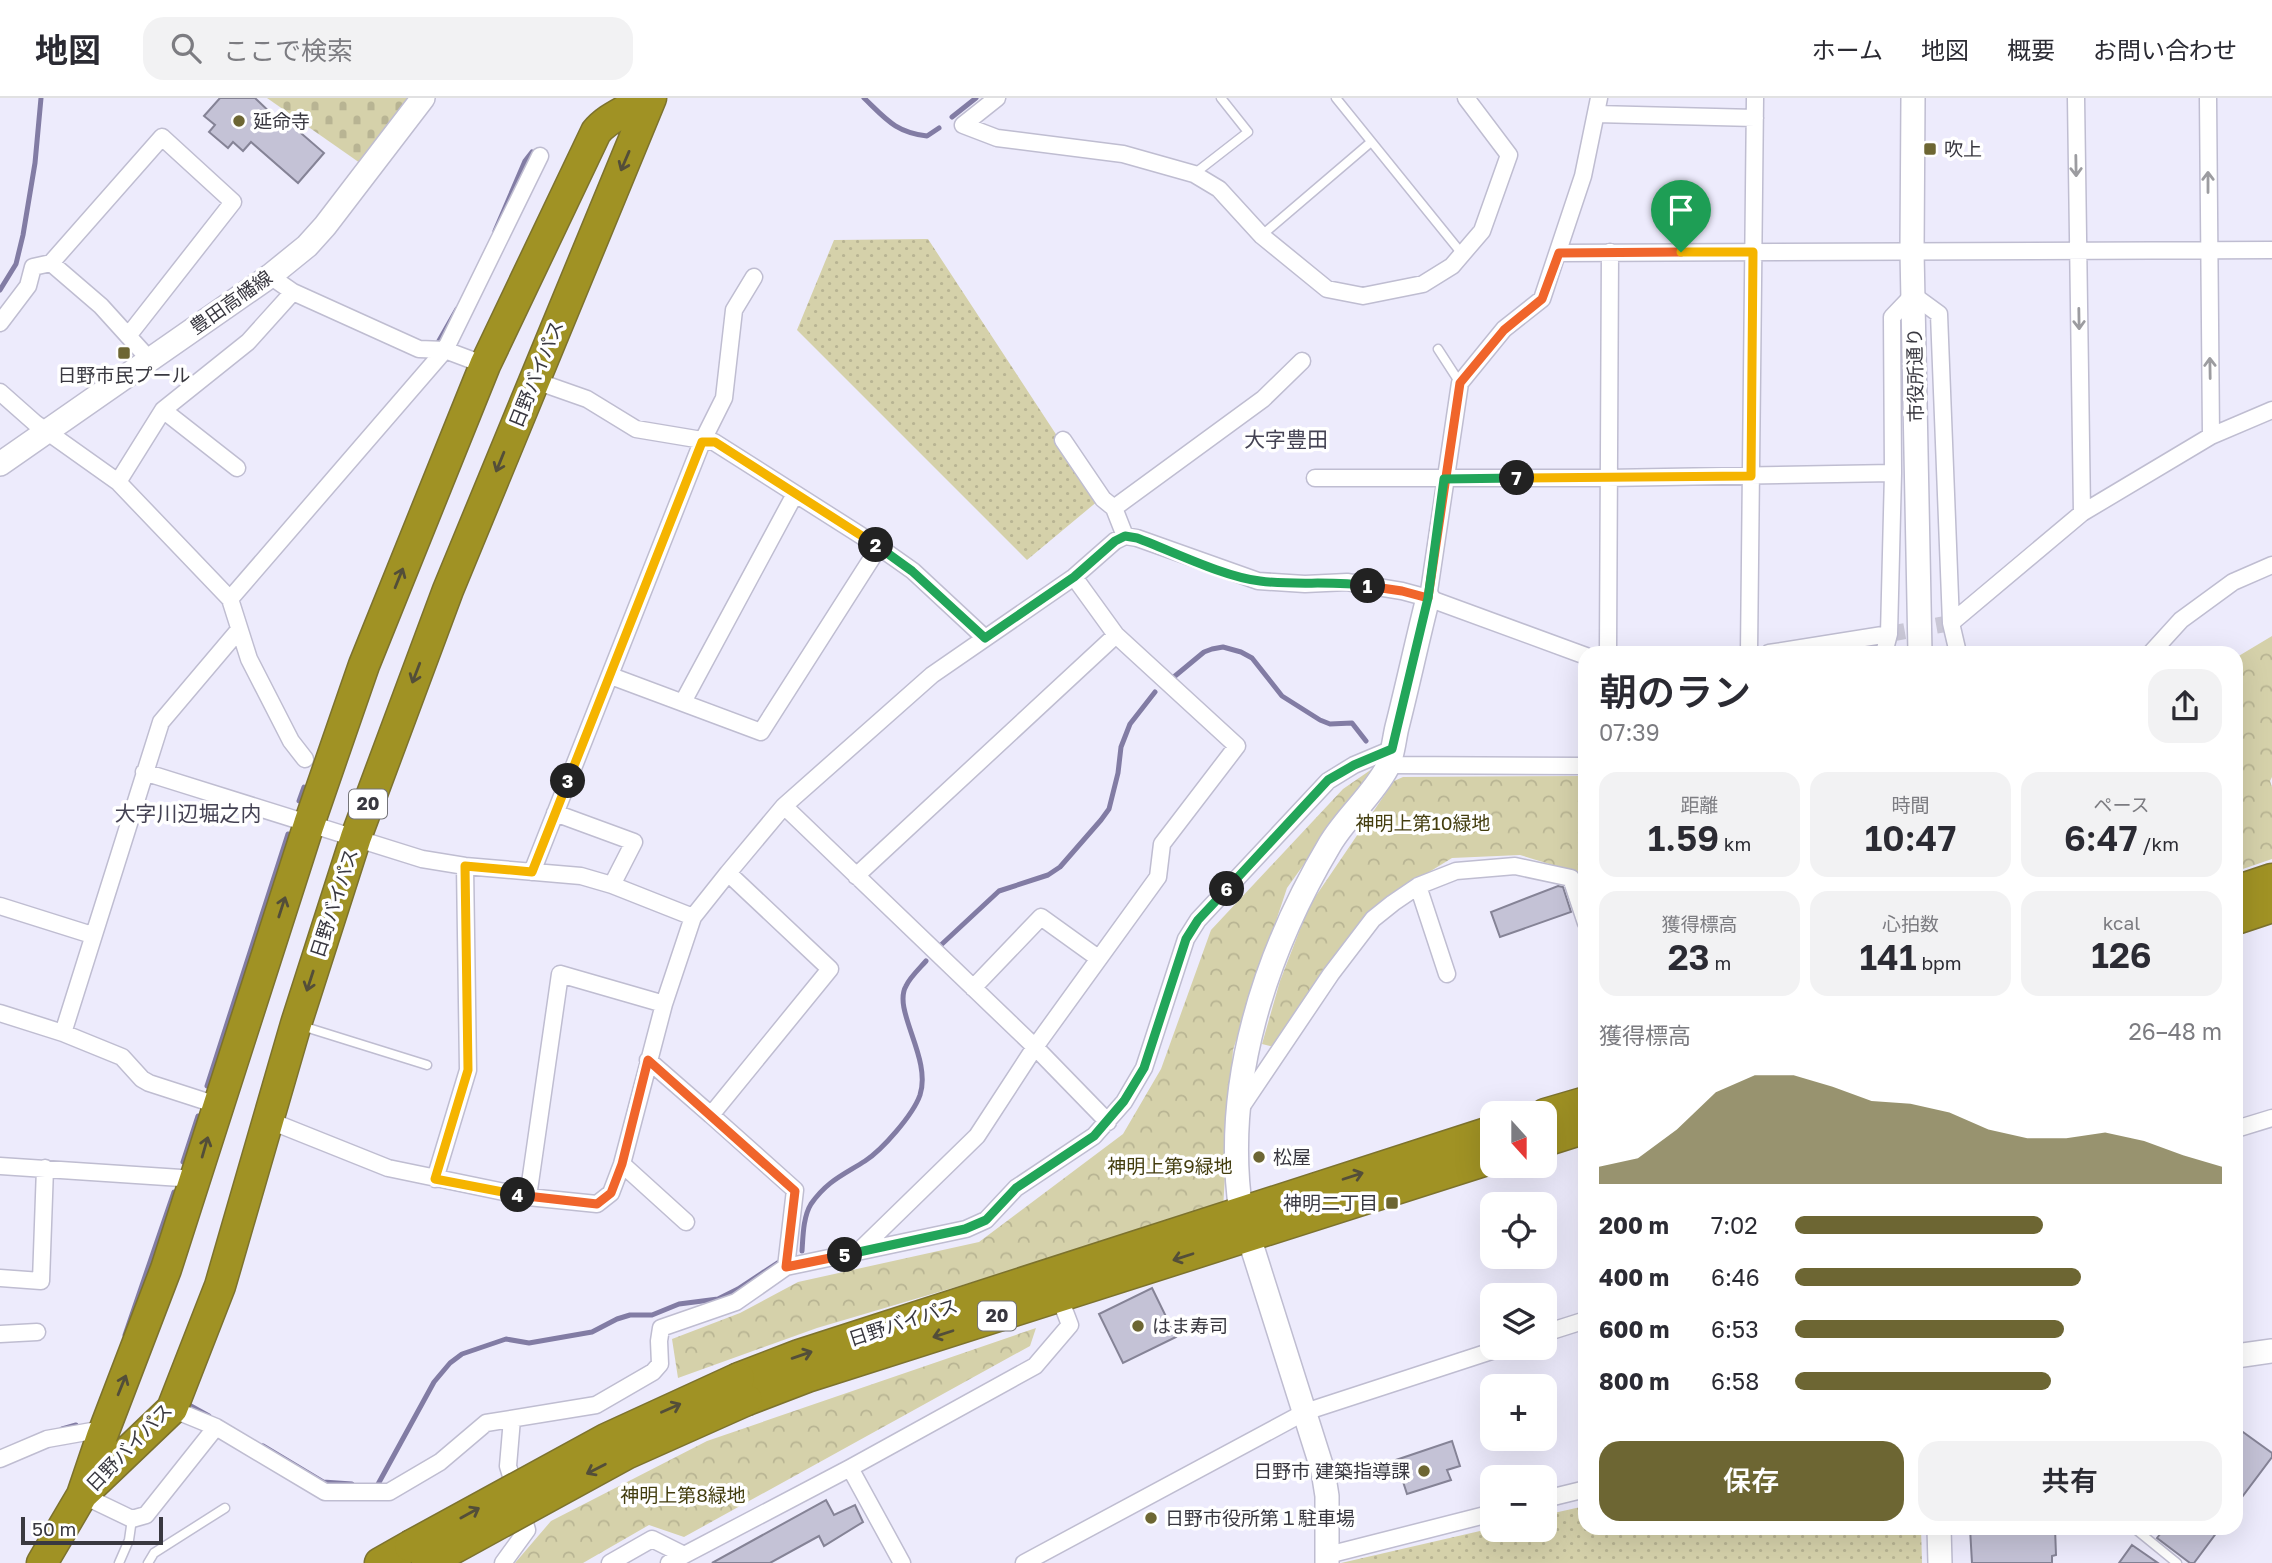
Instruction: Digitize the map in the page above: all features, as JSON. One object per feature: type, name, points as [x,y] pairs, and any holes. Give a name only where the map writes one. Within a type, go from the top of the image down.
[{"type":"highway","name":"日野バイパス","points":[[42,1563],[82,1495],[131,1365],[196,1180],[217,1105],[364,665],[485,365],[596,132],[611,118],[626,112],[645,98]]},
{"type":"highway","name":"日野バイパス","points":[[82,1495],[172,1409],[220,1286],[296,1024],[356,837],[448,590],[651,98]]},
{"type":"highway","points":[[2243,889],[2272,879]]},
{"type":"highway","points":[[2243,917],[2272,907]]},
{"type":"highway","points":[[1558,1110],[1578,1104]]},
{"type":"highway","points":[[1558,1137],[1578,1131]]},
{"type":"highway","name":"日野バイパス","points":[[743,1389],[807,1377],[1059,1296],[1480,1136]]},
{"type":"highway","name":"日野バイパス","points":[[380,1563],[419,1555],[620,1457],[799,1355],[1245,1224],[1480,1161]]},
{"type":"street","name":"豊田高幡線","points":[[0,464],[270,276],[307,246],[423,98]]},
{"type":"street","points":[[997,98],[963,125],[997,138],[1123,154],[1194,174],[1219,190],[1262,236],[1326,289],[1363,296],[1423,284],[1452,266],[1482,231],[1509,155],[1466,98]]},
{"type":"street","points":[[1749,646],[1755,98]]},
{"type":"street","name":"市役所通り","points":[[1913,98],[1912,251],[1920,646]]},
{"type":"street","points":[[2076,98],[2082,513]]},
{"type":"street","points":[[2208,98],[2211,436]]},
{"type":"street","points":[[1480,1517],[1328,1559],[1327,1496],[1316,1444],[1245,1224],[1236,1168],[1238,1111],[1257,1009],[1300,898],[1332,841],[1390,757],[1428,598],[1460,383],[1504,330],[1542,299],[1583,176],[1598,106],[1755,118]]},
{"type":"street","points":[[0,323],[27,286],[33,268],[51,263],[162,137],[233,202],[128,336]]},
{"type":"street","points":[[230,599],[445,350],[540,156]]},
{"type":"street","points":[[1559,253],[2272,250]]},
{"type":"street","points":[[1608,646],[1609,253]]},
{"type":"street","points":[[51,263],[102,306],[149,359]]},
{"type":"street","points":[[270,276],[293,292],[419,349],[445,350],[485,365]]},
{"type":"street","points":[[532,872],[702,442],[724,398],[734,310],[754,277]]},
{"type":"street","points":[[118,482],[163,410],[248,342],[293,292]]},
{"type":"street","points":[[1886,646],[1889,634],[1893,474],[1892,317],[1913,295],[1939,314],[1951,623],[1956,646]]},
{"type":"street","points":[[1114,508],[1263,399],[1302,361]]},
{"type":"street","points":[[533,380],[587,399],[636,429],[702,442],[715,442],[879,547],[912,571],[985,638]]},
{"type":"street","points":[[0,392],[47,431],[118,482],[230,599],[249,659],[291,741],[305,760]]},
{"type":"street","points":[[163,410],[237,468]]},
{"type":"street","points":[[1951,623],[2082,513],[2211,436],[2272,410]]},
{"type":"street","points":[[1063,440],[1103,499],[1114,508],[1125,536]]},
{"type":"street","points":[[1315,478],[1893,474]]},
{"type":"street","points":[[683,702],[795,494]]},
{"type":"street","points":[[268,1121],[388,1168],[528,1197],[597,1204],[611,1193],[622,1164],[664,1004],[693,917],[784,806],[932,675],[1074,577],[1115,541],[1125,536],[1258,581],[1305,584],[1346,582],[1402,591],[1578,653]]},
{"type":"street","points":[[611,676],[761,732],[879,547]]},
{"type":"street","points":[[2157,646],[2181,620],[2233,582],[2272,565]]},
{"type":"street","points":[[858,1252],[977,1136],[1035,1047],[1158,877],[1162,844],[1237,747],[1116,635],[1074,577]]},
{"type":"street","points":[[63,1033],[161,722],[238,631]]},
{"type":"street","points":[[1813,646],[1889,634]]},
{"type":"street","points":[[856,876],[1116,635]]},
{"type":"street","points":[[172,1409],[215,1427],[325,1492],[363,1493],[389,1492],[440,1462],[486,1423],[596,1405],[653,1372],[660,1364],[661,1328],[736,1302],[786,1267],[965,1229],[986,1220],[1016,1188],[1094,1136],[1124,1101],[1144,1068],[1186,939],[1198,920],[1328,780],[1354,765],[1390,757],[1578,766]]},
{"type":"street","points":[[144,772],[422,859],[465,866],[581,876],[612,885],[693,917]]},
{"type":"street","points":[[784,806],[1035,1047],[1108,1122]]},
{"type":"street","points":[[555,813],[634,842],[612,885]]},
{"type":"street","points":[[435,1179],[468,1070],[465,866]]},
{"type":"street","points":[[1238,1111],[1331,974],[1373,919],[1418,886],[1456,871],[1515,866],[1571,878],[1578,899]]},
{"type":"street","points":[[711,1115],[830,969],[728,873]]},
{"type":"street","points":[[1418,886],[1447,974]]},
{"type":"street","points":[[0,906],[92,935]]},
{"type":"street","points":[[973,988],[1041,917],[1098,958]]},
{"type":"street","points":[[528,1197],[560,974],[664,1004]]},
{"type":"street","points":[[0,1013],[63,1033],[122,1057],[149,1083],[217,1105]]},
{"type":"street","points":[[648,1060],[795,1191],[786,1267]]},
{"type":"street","points":[[2243,1127],[2272,1118]]},
{"type":"street","points":[[622,1164],[686,1222]]},
{"type":"street","points":[[0,1166],[196,1180]]},
{"type":"street","points":[[0,1278],[41,1281],[45,1168]]},
{"type":"street","points":[[669,1563],[850,1468],[1035,1366],[1070,1325],[1059,1296]]},
{"type":"street","points":[[1557,1329],[1578,1323]]},
{"type":"street","points":[[0,1334],[37,1332]]},
{"type":"street","points":[[2243,1355],[2272,1351]]},
{"type":"street","points":[[1024,1563],[1305,1412],[1480,1355]]},
{"type":"street","points":[[503,1563],[527,1530],[508,1466],[512,1419]]},
{"type":"street","points":[[82,1495],[132,1519],[146,1515],[215,1427]]},
{"type":"street","points":[[0,1458],[47,1439],[92,1431],[102,1436]]},
{"type":"street","points":[[850,1468],[902,1563]]},
{"type":"street","points":[[1557,1496],[1578,1491]]},
{"type":"street","points":[[1939,1535],[1940,1563]]},
{"type":"street","points":[[610,1563],[652,1539],[684,1555]]},
{"type":"lane","points":[[1194,174],[1248,132],[1221,98]]},
{"type":"lane","points":[[1336,98],[1463,255]]},
{"type":"lane","points":[[1262,236],[1371,142]]},
{"type":"lane","points":[[1438,349],[1460,383]]},
{"type":"lane","points":[[296,1024],[427,1065]]},
{"type":"lane","points":[[148,1563],[154,1553],[225,1508]]},
{"type":"lane","points":[[119,1563],[129,1540],[132,1519]]},
{"type":"lane","points":[[2143,1535],[2177,1563]]},
{"type":"green space","points":[[267,98],[413,98],[360,163]]},
{"type":"green space","points":[[928,239],[1099,500],[1027,560],[797,330],[834,240]]},
{"type":"green space","points":[[2272,636],[2272,859],[2243,869],[2243,653]]},
{"type":"green space","name":"神明上第9緑地","points":[[1372,769],[1287,888],[1233,1050],[1223,1208],[817,1328],[678,1378],[672,1339],[740,1313],[798,1282],[979,1242],[1123,1134],[1161,1069],[1211,930],[1343,789]]},
{"type":"green space","name":"神明上第10緑地","points":[[1578,776],[1578,873],[1520,855],[1452,858],[1380,902],[1278,1048],[1262,1044],[1280,981],[1309,906],[1394,781],[1403,777]]},
{"type":"green space","name":"神明上第8緑地","points":[[1036,1328],[1030,1346],[684,1537],[649,1525],[583,1563],[515,1563],[551,1521],[707,1441]]},
{"type":"green space","points":[[1578,1508],[1578,1535],[1921,1535],[1922,1563],[1341,1563],[1480,1531],[1480,1542],[1557,1542],[1557,1512]]},
{"type":"building","points":[[220,98],[255,98],[277,119],[280,115],[324,153],[298,183],[251,142],[243,151],[233,142],[228,148],[209,132],[215,125],[204,116]]},
{"type":"building","points":[[1558,886],[1563,887],[1571,912],[1500,937],[1491,912]]},
{"type":"building","name":"はま寿司","points":[[1152,1288],[1176,1337],[1123,1363],[1099,1314]]},
{"type":"building","points":[[2243,1432],[2272,1453],[2272,1457],[2243,1496]]},
{"type":"building","name":"日野市 建築指導課","points":[[1452,1441],[1460,1466],[1447,1470],[1451,1480],[1407,1494],[1396,1460]]},
{"type":"building","points":[[826,1500],[834,1515],[855,1505],[863,1522],[824,1546],[819,1536],[770,1563],[712,1563]]},
{"type":"building","points":[[1970,1535],[2055,1535],[2056,1555],[2052,1556],[2052,1563],[1972,1563]]},
{"type":"building","points":[[2159,1535],[2215,1535],[2194,1563],[2190,1563],[2157,1538]]},
{"type":"building","points":[[2132,1545],[2158,1563],[2119,1563]]},
{"type":"waterway","points":[[0,290],[16,264],[23,235],[35,163],[41,98]]},
{"type":"waterway","points":[[864,98],[899,128],[927,136],[939,128]]},
{"type":"waterway","points":[[952,117],[976,98]]},
{"type":"waterway","points":[[495,231],[525,161],[532,152]]},
{"type":"waterway","points":[[436,346],[457,309]]},
{"type":"waterway","points":[[1175,676],[1204,652],[1212,649],[1223,647],[1241,652],[1252,658],[1282,696],[1330,724],[1352,723],[1366,741]]},
{"type":"waterway","points":[[942,944],[999,891],[1048,875],[1060,867],[1101,820],[1109,809],[1121,747],[1130,724],[1155,692]]},
{"type":"waterway","points":[[299,801],[304,787]]},
{"type":"waterway","points":[[207,1086],[288,834]]},
{"type":"waterway","points":[[802,1251],[808,1209],[817,1196],[829,1184],[880,1149],[904,1122],[920,1095],[921,1066],[907,1021],[903,996],[906,986],[926,961]]},
{"type":"waterway","points":[[183,1162],[198,1116]]},
{"type":"waterway","points":[[125,1335],[174,1192]]},
{"type":"waterway","points":[[372,1486],[377,1486],[434,1382],[450,1363],[462,1354],[506,1339],[529,1343],[592,1332],[630,1315],[652,1315],[679,1304],[718,1299],[782,1260]]},
{"type":"waterway","points":[[189,1405],[209,1416]]},
{"type":"waterway","points":[[62,1429],[76,1425]]},
{"type":"waterway","points":[[263,1446],[323,1482],[352,1484]]},
{"type":"tunnel","points":[[1889,634],[1951,623]]},
{"type":"place","name":"延命寺","points":[[239,121]]},
{"type":"place","name":"吹上","points":[[1930,149]]},
{"type":"place","name":"日野市民プール","points":[[124,353]]},
{"type":"place","name":"松屋","points":[[1259,1157]]},
{"type":"place","name":"神明二丁目","points":[[1392,1203]]},
{"type":"place","name":"はま寿司","points":[[1138,1326]]},
{"type":"place","name":"日野市 建築指導課","points":[[1424,1471]]},
{"type":"place","name":"日野市役所第１駐車場","points":[[1151,1518]]},
{"type":"district","name":"大字豊田","points":[[1286,440]]},
{"type":"district","name":"大字川辺堀之内","points":[[188,814]]},
{"type":"route","points":[[1681,252],[1559,253],[1542,299],[1504,330],[1460,383],[1444,479],[1428,598],[1346,582],[1305,584],[1258,581],[1125,536],[1115,541],[1074,577],[985,638],[912,571],[879,547],[715,442],[702,442],[532,872],[465,866],[468,1070],[435,1179],[528,1197],[597,1204],[611,1193],[622,1164],[648,1060],[795,1191],[786,1267],[965,1229],[986,1220],[1016,1188],[1094,1136],[1124,1101],[1144,1068],[1186,939],[1198,920],[1328,780],[1354,765],[1392,749],[1428,598],[1436,549],[1444,479],[1751,476],[1753,252],[1681,252]]}]
